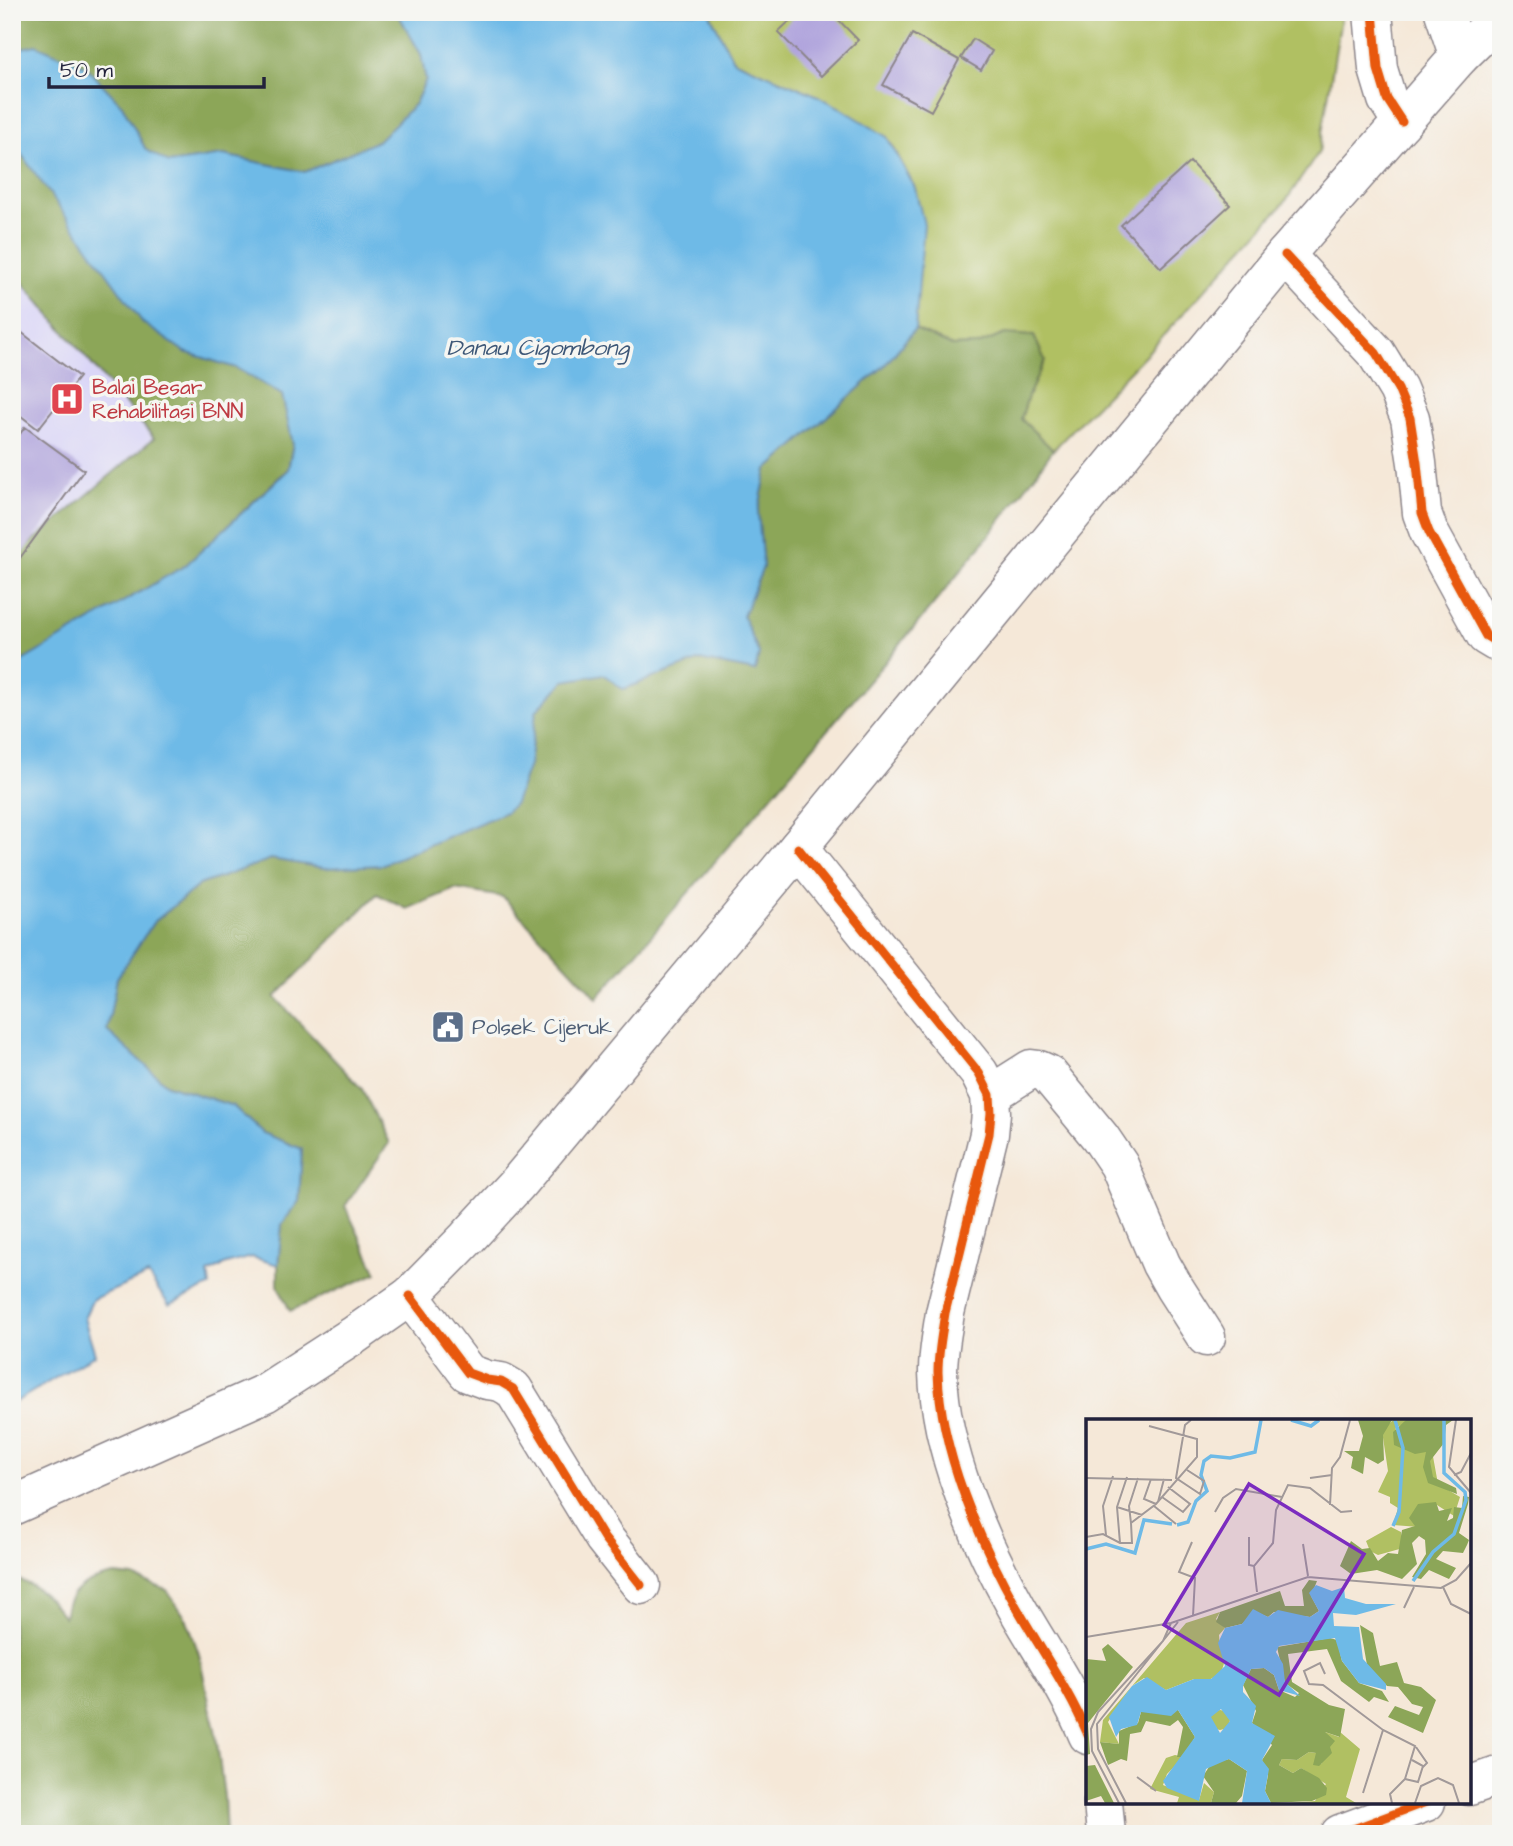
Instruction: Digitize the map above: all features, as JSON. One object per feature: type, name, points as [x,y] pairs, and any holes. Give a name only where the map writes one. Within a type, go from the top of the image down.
[{"type":"main road","points":[[1373,12],[1378,69],[1387,99],[1402,122]]},
{"type":"main road","points":[[1444,12],[1459,57]]},
{"type":"main road","points":[[12,1506],[265,1393],[410,1296],[517,1184],[799,848],[1285,254],[1459,57],[1501,16]]},
{"type":"main road","points":[[1285,254],[1376,353],[1398,389],[1410,418],[1418,463],[1422,513],[1429,532],[1486,636],[1501,642]]},
{"type":"main road","points":[[799,848],[979,1073],[990,1095],[989,1134],[940,1342],[938,1371],[943,1425],[959,1479],[995,1566],[1071,1699],[1086,1731]]},
{"type":"main road","points":[[990,1095],[1031,1069],[1048,1074],[1100,1137],[1119,1165],[1161,1264],[1206,1337]]},
{"type":"main road","points":[[410,1296],[468,1373],[501,1382],[513,1389],[604,1538],[640,1586]]},
{"type":"main road","points":[[1471,1785],[1501,1774]]},
{"type":"main road","points":[[1103,1804],[1106,1834]]},
{"type":"main road","points":[[1340,1834],[1421,1804]]},
{"type":"shaded area","name":"Balai Besar Rehabilitasi BNN","points":[[12,270],[154,438],[12,559]]},
{"type":"green space","points":[[12,12],[397,12],[421,54],[426,80],[415,104],[378,141],[305,172],[223,155],[169,163],[146,150],[122,105],[36,45],[12,50]]},
{"type":"green space","points":[[709,12],[1342,12],[1319,152],[1285,202],[1149,351],[1053,450],[1021,419],[1028,396],[1045,360],[1005,334],[978,345],[952,346],[915,329],[915,188],[887,137],[816,95],[733,60]]},
{"type":"green space","points":[[12,150],[19,150],[185,352],[236,368],[282,395],[293,444],[288,469],[186,565],[12,667],[12,559],[154,438],[12,270]]},
{"type":"green space","points":[[915,329],[952,346],[978,345],[1005,334],[1034,336],[1045,360],[1028,396],[1021,419],[1053,450],[933,605],[597,998],[503,897],[455,889],[407,909],[377,894],[275,997],[362,1089],[389,1143],[345,1206],[377,1273],[290,1311],[278,1286],[278,1265],[282,1224],[299,1201],[302,1149],[262,1133],[233,1106],[167,1085],[107,1031],[117,978],[153,923],[199,885],[271,859],[325,868],[381,865],[506,812],[529,765],[536,711],[564,681],[603,674],[623,689],[700,660],[755,671],[759,653],[743,616],[763,567],[758,512],[767,470],[885,365]]},
{"type":"green space","points":[[115,1575],[134,1577],[167,1590],[187,1620],[199,1654],[216,1735],[226,1834],[12,1834],[12,1578],[41,1593],[64,1617],[68,1602],[78,1589],[95,1580]]},
{"type":"water","name":"Danau Cigombong","points":[[397,12],[709,12],[733,60],[816,95],[887,137],[915,188],[924,224],[915,329],[885,365],[767,470],[758,512],[763,567],[743,616],[759,654],[755,671],[700,660],[623,689],[603,674],[564,681],[536,711],[529,765],[515,803],[506,812],[381,865],[325,868],[271,859],[199,885],[153,923],[117,978],[107,1031],[167,1085],[233,1106],[262,1133],[302,1149],[299,1201],[282,1224],[278,1265],[252,1257],[226,1264],[208,1273],[210,1286],[169,1305],[148,1275],[93,1299],[84,1318],[95,1354],[12,1404],[12,667],[186,565],[288,470],[293,444],[282,395],[236,368],[185,352],[143,323],[19,151],[12,150],[12,50],[36,45],[85,66],[122,105],[146,150],[169,163],[223,155],[305,172],[378,141],[415,104],[426,80],[421,54]]},
{"type":"building","points":[[799,12],[831,12],[858,40],[821,76],[778,32]]},
{"type":"building","points":[[912,34],[959,60],[931,111],[883,85]]},
{"type":"building","points":[[973,39],[992,51],[981,70],[961,58]]},
{"type":"building","points":[[1190,162],[1230,205],[1161,268],[1121,225]]},
{"type":"building","points":[[12,325],[79,377],[38,429],[12,409]]},
{"type":"building","points":[[25,427],[84,470],[12,569],[12,445]]},
{"type":"cycle path","points":[[1373,12],[1378,69],[1387,99],[1402,122]]},
{"type":"cycle path","points":[[1285,255],[1376,353],[1398,389],[1410,418],[1422,513],[1429,532],[1486,636],[1501,642]]},
{"type":"cycle path","points":[[798,848],[979,1073],[990,1095],[989,1134],[940,1342],[940,1402],[954,1463],[989,1554],[1017,1608],[1064,1686],[1086,1731]]},
{"type":"cycle path","points":[[410,1296],[468,1373],[501,1382],[513,1389],[604,1538],[641,1585]]},
{"type":"cycle path","points":[[1340,1834],[1421,1804]]},
{"type":"place","name":"Balai Besar Rehabilitasi BNN","points":[[67,399]]},
{"type":"place","name":"Polsek Cijeruk","points":[[448,1027]]}]
